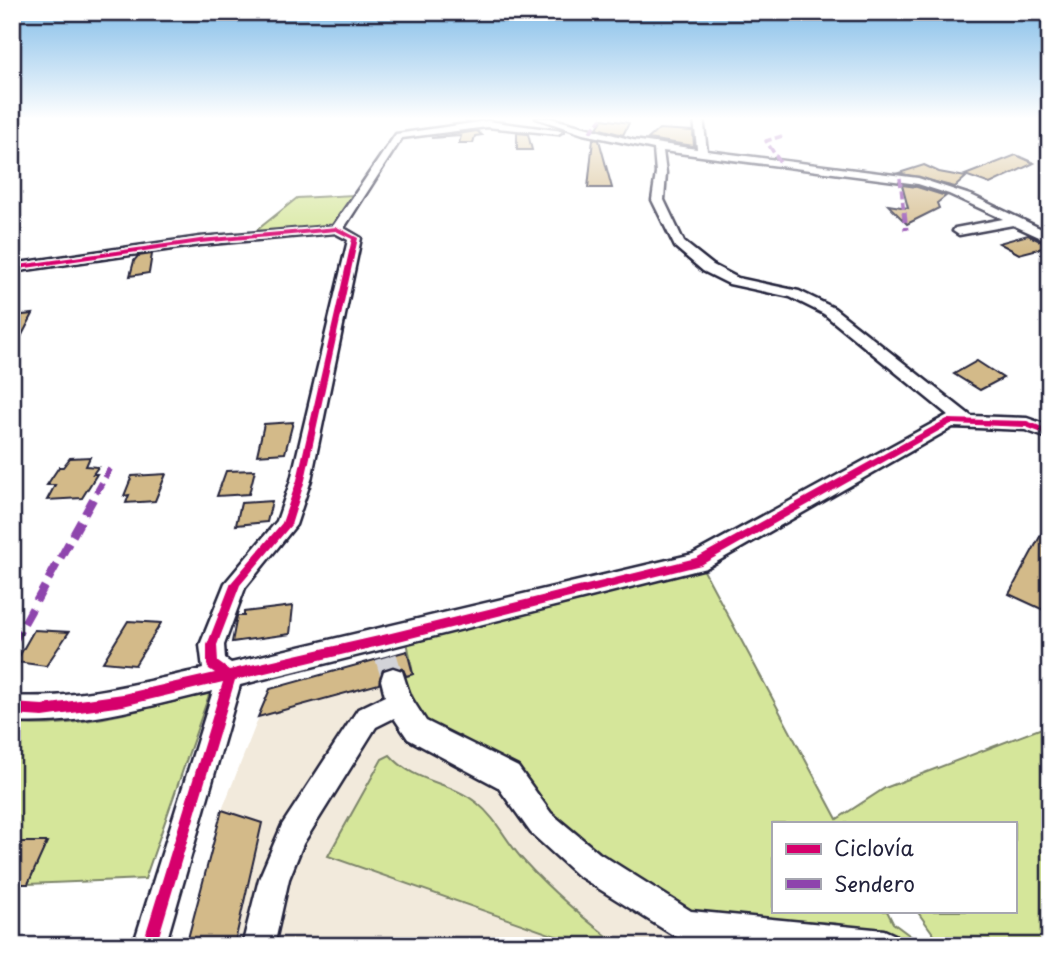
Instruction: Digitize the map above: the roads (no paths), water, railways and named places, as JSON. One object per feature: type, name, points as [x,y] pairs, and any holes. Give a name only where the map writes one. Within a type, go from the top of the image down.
[{"type":"street","points":[[337,229],[381,163]]},
{"type":"street","points":[[660,163],[657,200],[679,244],[708,268],[734,281],[794,294],[829,311],[965,420]]},
{"type":"street","points":[[782,163],[920,181],[967,196],[1050,238]]},
{"type":"street","points":[[959,231],[1014,221]]},
{"type":"street","points":[[1029,229],[1050,222]]},
{"type":"street","points":[[12,268],[200,241],[337,229],[355,238],[301,480],[286,525],[236,583],[212,645],[213,665],[230,677]]},
{"type":"street","points":[[12,709],[43,711],[123,700],[230,677],[391,670],[698,562],[950,422],[965,420],[1027,424],[1050,433]]},
{"type":"street","points":[[258,946],[274,879],[292,835],[367,718],[391,670]]},
{"type":"street","points":[[391,670],[416,730],[508,777],[541,823],[588,864],[687,926],[884,946]]},
{"type":"street","points":[[149,946],[230,677]]},
{"type":"tunnel","points":[[386,657],[393,680]]}]
